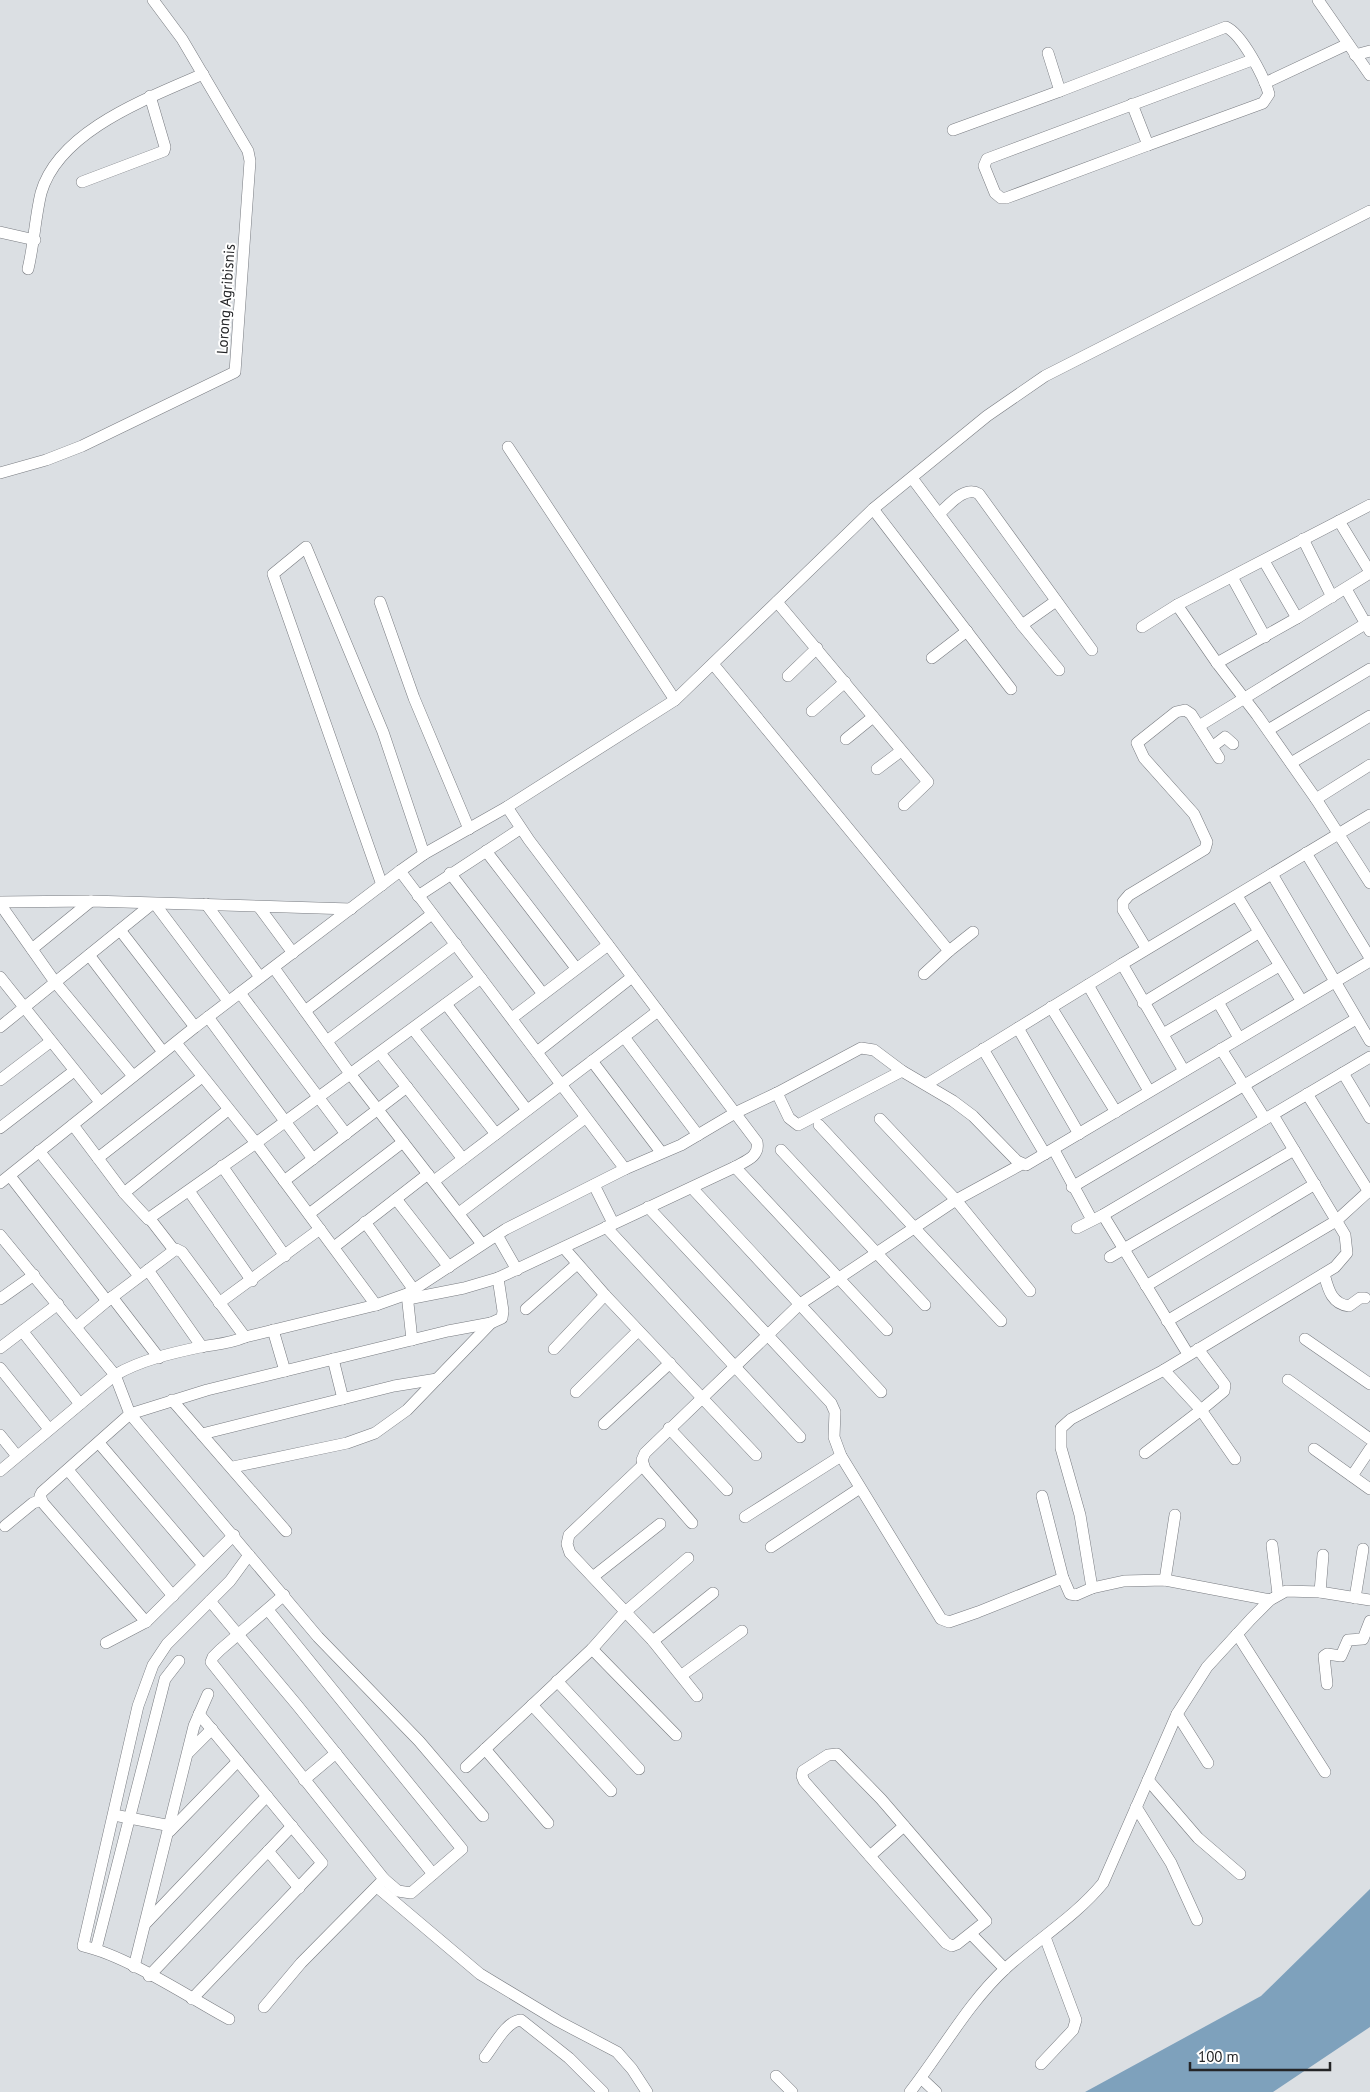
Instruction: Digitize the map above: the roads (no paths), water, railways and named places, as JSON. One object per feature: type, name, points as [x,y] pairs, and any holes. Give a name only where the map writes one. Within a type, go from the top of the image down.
[{"type":"street","name":"Lorong Agribisnis","points":[[0,473],[46,460],[82,446],[235,372],[250,161],[248,151],[182,39],[153,0]]},
{"type":"street","points":[[1318,0],[1370,75]]},
{"type":"street","points":[[953,130],[1060,91],[1221,28],[1233,30],[1266,82],[1269,94],[1263,102],[1006,198],[997,196],[984,169],[983,163],[987,159],[1252,60]]},
{"type":"street","points":[[1266,82],[1348,44]]},
{"type":"street","points":[[1355,55],[1370,51]]},
{"type":"street","points":[[1048,53],[1060,91]]},
{"type":"street","points":[[28,269],[35,240],[42,193],[58,159],[108,120],[150,96],[203,74]]},
{"type":"street","points":[[82,182],[164,151],[165,147],[150,96]]},
{"type":"street","points":[[1132,104],[1148,145]]},
{"type":"street","points":[[0,1183],[195,1027],[400,871],[424,854],[507,807],[675,700],[873,509],[1005,402],[1046,376],[1370,211]]},
{"type":"street","points":[[0,232],[35,240]]},
{"type":"street","points":[[508,447],[675,700]]},
{"type":"street","points":[[912,478],[1022,625],[1059,670]]},
{"type":"street","points":[[939,514],[964,493],[977,492],[1092,650]]},
{"type":"street","points":[[1142,627],[1232,576],[1370,506]]},
{"type":"street","points":[[873,509],[1011,689]]},
{"type":"street","points":[[1217,663],[1298,618],[1370,572],[1339,521]]},
{"type":"street","points":[[1303,539],[1332,597]]},
{"type":"street","points":[[382,885],[273,574],[306,548],[383,732],[424,854]]},
{"type":"street","points":[[1264,561],[1298,618]]},
{"type":"street","points":[[1232,576],[1265,636]]},
{"type":"street","points":[[1199,726],[1243,697],[1368,625],[1346,589]]},
{"type":"street","points":[[1022,625],[1056,601]]},
{"type":"street","points":[[380,602],[414,698],[469,829]]},
{"type":"street","points":[[777,602],[928,782],[904,805]]},
{"type":"street","points":[[1178,605],[1217,663],[1268,730],[1316,799],[1370,883]]},
{"type":"street","points":[[932,658],[967,631]]},
{"type":"street","points":[[788,676],[817,648]]},
{"type":"street","points":[[713,664],[949,951]]},
{"type":"street","points":[[1268,730],[1370,669]]},
{"type":"street","points":[[812,711],[845,682]]},
{"type":"street","points":[[1146,948],[1123,910],[1124,900],[1129,894],[1205,849],[1207,842],[1194,814],[1144,758],[1137,743],[1139,739],[1180,710],[1186,710],[1191,714],[1219,758]]},
{"type":"street","points":[[1291,763],[1370,716]]},
{"type":"street","points":[[846,739],[873,717]]},
{"type":"street","points":[[1212,747],[1224,737],[1233,744]]},
{"type":"street","points":[[877,769],[901,751]]},
{"type":"street","points":[[1316,799],[1370,765]]},
{"type":"street","points":[[0,1471],[115,1375],[138,1364],[202,1347],[226,1344],[245,1337],[410,1294],[464,1288],[498,1278],[692,1188],[753,1157],[758,1145],[520,829],[507,807]]},
{"type":"street","points":[[927,1084],[1146,948],[1370,815]]},
{"type":"street","points":[[418,896],[450,873],[520,829]]},
{"type":"street","points":[[486,851],[576,968]]},
{"type":"street","points":[[697,1696],[682,1675],[653,1642],[624,1613],[594,1576],[570,1553],[567,1544],[570,1535],[643,1465],[645,1453],[669,1428],[766,1334],[800,1304],[960,1198],[1049,1152],[1301,1000],[1337,981],[1370,959],[1306,853]]},
{"type":"street","points":[[400,871],[625,1169]]},
{"type":"street","points":[[450,873],[543,994]]},
{"type":"street","points":[[1272,874],[1337,981],[1356,1019],[1370,1041]]},
{"type":"street","points":[[1236,896],[1301,1000]]},
{"type":"street","points":[[0,903],[91,901],[351,909]]},
{"type":"street","points":[[32,950],[91,901]]},
{"type":"street","points":[[0,903],[55,982],[133,1076]]},
{"type":"street","points":[[0,1027],[154,904]]},
{"type":"street","points":[[154,904],[228,1002]]},
{"type":"street","points":[[206,904],[260,977]]},
{"type":"street","points":[[259,907],[293,953]]},
{"type":"street","points":[[305,1011],[432,914]]},
{"type":"street","points":[[120,930],[195,1027]]},
{"type":"street","points":[[924,974],[973,932]]},
{"type":"street","points":[[1143,1003],[1258,933]]},
{"type":"street","points":[[327,1041],[456,944]]},
{"type":"street","points":[[512,1018],[608,945]]},
{"type":"street","points":[[89,955],[163,1052]]},
{"type":"street","points":[[1122,964],[1143,1003],[1184,1070]]},
{"type":"street","points":[[1163,1034],[1279,966]]},
{"type":"street","points":[[274,968],[351,1074],[482,1244]]},
{"type":"street","points":[[0,977],[50,1042],[100,1102]]},
{"type":"street","points":[[537,1052],[632,977]]},
{"type":"street","points":[[150,1219],[319,1098],[481,978]]},
{"type":"street","points":[[1088,985],[1149,1091]]},
{"type":"street","points":[[240,993],[346,1134]]},
{"type":"street","points":[[1218,1002],[1239,1038]]},
{"type":"street","points":[[446,1004],[528,1110]]},
{"type":"street","points":[[1051,1007],[1116,1112]]},
{"type":"street","points":[[334,1247],[396,1200],[431,1177],[464,1159],[658,1011]]},
{"type":"street","points":[[208,1017],[284,1123],[313,1159]]},
{"type":"street","points":[[1072,1187],[1356,1019]]},
{"type":"street","points":[[1018,1028],[1079,1134]]},
{"type":"street","points":[[413,1029],[496,1134]]},
{"type":"street","points":[[624,1037],[698,1134]]},
{"type":"street","points":[[0,1080],[50,1042]]},
{"type":"street","points":[[176,1043],[256,1143],[376,1304]]},
{"type":"street","points":[[410,1294],[482,1244],[546,1207],[661,1152],[681,1145],[734,1113],[777,1093],[861,1048],[874,1050],[902,1071],[927,1084],[973,1116],[1017,1168]]},
{"type":"street","points":[[983,1049],[1092,1220]]},
{"type":"street","points":[[1092,1588],[1080,1515],[1061,1448],[1061,1428],[1071,1419],[1164,1370],[1324,1274],[1335,1266],[1348,1250],[1345,1235],[1294,1150],[1243,1085],[1221,1049]]},
{"type":"street","points":[[380,1053],[464,1159]]},
{"type":"street","points":[[1077,1228],[1104,1215],[1370,1057]]},
{"type":"street","points":[[592,1061],[661,1152]]},
{"type":"street","points":[[0,1128],[74,1071]]},
{"type":"street","points":[[777,1093],[789,1118],[798,1125],[902,1071]]},
{"type":"street","points":[[1342,1073],[1370,1118]]},
{"type":"street","points":[[98,1158],[202,1077]]},
{"type":"street","points":[[284,1181],[377,1108],[407,1087]]},
{"type":"street","points":[[1167,1322],[1336,1221],[1369,1191],[1307,1094]]},
{"type":"street","points":[[124,1193],[228,1110]]},
{"type":"street","points":[[459,1213],[585,1118]]},
{"type":"street","points":[[880,1119],[960,1198],[1030,1291]]},
{"type":"street","points":[[73,1125],[144,1217],[150,1219],[174,1250],[182,1252],[245,1337]]},
{"type":"street","points":[[819,1125],[1001,1322]]},
{"type":"street","points":[[310,1214],[403,1142]]},
{"type":"street","points":[[781,1150],[925,1305]]},
{"type":"street","points":[[1110,1257],[1294,1150]]},
{"type":"street","points":[[39,1151],[143,1273],[202,1347]]},
{"type":"street","points":[[222,1166],[285,1256]]},
{"type":"street","points":[[734,1167],[887,1330]]},
{"type":"street","points":[[10,1176],[159,1358]]},
{"type":"street","points":[[1146,1286],[1315,1184]]},
{"type":"street","points":[[594,1185],[610,1225],[734,1366],[800,1437]]},
{"type":"street","points":[[692,1188],[881,1392]]},
{"type":"street","points":[[189,1192],[252,1281]]},
{"type":"street","points":[[396,1200],[449,1267]]},
{"type":"street","points":[[648,1207],[831,1403],[835,1412],[834,1437],[841,1456],[937,1616],[949,1622],[1063,1578]]},
{"type":"street","points":[[1104,1215],[1167,1322],[1193,1352],[1220,1376],[1225,1387],[1224,1391],[1145,1454]]},
{"type":"street","points":[[365,1222],[410,1294],[412,1340]]},
{"type":"street","points":[[219,1303],[252,1281],[320,1229]]},
{"type":"street","points":[[497,1235],[517,1270]]},
{"type":"street","points":[[2,1242],[34,1275],[115,1375],[130,1414],[234,1535],[318,1637],[425,1747],[483,1816]]},
{"type":"street","points":[[564,1248],[605,1295],[756,1455]]},
{"type":"street","points":[[76,1327],[109,1299],[174,1250]]},
{"type":"street","points":[[526,1309],[577,1264]]},
{"type":"street","points":[[1324,1274],[1328,1290],[1339,1303],[1349,1306],[1360,1298],[1365,1298]]},
{"type":"street","points":[[0,1299],[34,1275]]},
{"type":"street","points":[[146,1622],[41,1500],[42,1492],[130,1414],[172,1400],[285,1371],[500,1320],[503,1314],[498,1278]]},
{"type":"street","points":[[554,1348],[605,1295]]},
{"type":"street","points":[[0,1348],[58,1304]]},
{"type":"street","points":[[232,1467],[363,1439],[394,1420],[491,1323]]},
{"type":"street","points":[[273,1330],[285,1371]]},
{"type":"street","points":[[576,1392],[638,1330]]},
{"type":"street","points":[[23,1332],[80,1404]]},
{"type":"street","points":[[1305,1340],[1370,1384]]},
{"type":"street","points":[[333,1359],[343,1399]]},
{"type":"street","points":[[604,1424],[670,1363]]},
{"type":"street","points":[[0,1368],[49,1429]]},
{"type":"street","points":[[1164,1370],[1201,1410],[1235,1459]]},
{"type":"street","points":[[202,1434],[343,1399],[437,1379]]},
{"type":"street","points":[[1288,1380],[1370,1438]]},
{"type":"street","points":[[172,1400],[286,1531]]},
{"type":"street","points":[[669,1428],[728,1490]]},
{"type":"street","points":[[0,1435],[18,1456]]},
{"type":"street","points":[[99,1443],[203,1565]]},
{"type":"street","points":[[1352,1476],[1370,1448]]},
{"type":"street","points":[[1314,1449],[1370,1489]]},
{"type":"street","points":[[745,1517],[841,1456]]},
{"type":"street","points":[[643,1465],[692,1523]]},
{"type":"street","points":[[68,1470],[173,1596]]},
{"type":"street","points":[[771,1547],[860,1488]]},
{"type":"street","points":[[1042,1496],[1063,1578],[1070,1594],[1076,1595],[1092,1588],[1140,1579],[1165,1580],[1274,1597]]},
{"type":"street","points":[[5,1526],[33,1502],[41,1500]]},
{"type":"street","points":[[1165,1580],[1175,1515]]},
{"type":"street","points":[[594,1576],[660,1524]]},
{"type":"street","points":[[106,1643],[146,1622],[234,1535]]},
{"type":"street","points":[[1272,1545],[1274,1597]]},
{"type":"street","points":[[1356,1598],[1363,1549]]},
{"type":"street","points":[[229,2019],[134,1967],[96,1949],[82,1946],[138,1706],[153,1665],[167,1644],[230,1581],[249,1555]]},
{"type":"street","points":[[1320,1592],[1323,1555]]},
{"type":"street","points":[[466,1768],[592,1649],[624,1613],[688,1558]]},
{"type":"street","points":[[910,2092],[976,2003],[1005,1969],[1086,1902],[1103,1883],[1177,1714],[1208,1667],[1237,1634],[1274,1597],[1289,1590],[1320,1592],[1370,1600]]},
{"type":"street","points":[[653,1642],[713,1594]]},
{"type":"street","points":[[284,1595],[213,1657],[212,1664],[304,1780],[381,1883],[480,1974],[558,2022],[617,2052],[632,2068],[647,2092]]},
{"type":"street","points":[[210,1602],[336,1753],[433,1874]]},
{"type":"street","points":[[268,1610],[462,1849],[407,1894],[381,1883]]},
{"type":"street","points":[[1328,1684],[1324,1656],[1327,1654],[1342,1655],[1348,1640],[1363,1639],[1370,1621]]},
{"type":"street","points":[[682,1675],[742,1631]]},
{"type":"street","points":[[1237,1634],[1325,1772]]},
{"type":"street","points":[[592,1649],[676,1735]]},
{"type":"street","points":[[96,1949],[165,1679],[179,1661]]},
{"type":"street","points":[[557,1681],[639,1769]]},
{"type":"street","points":[[134,1967],[188,1753],[199,1714],[208,1694]]},
{"type":"street","points":[[532,1705],[611,1790]]},
{"type":"street","points":[[192,1999],[322,1863],[199,1714]]},
{"type":"street","points":[[1177,1714],[1208,1763]]},
{"type":"street","points":[[188,1753],[212,1729]]},
{"type":"street","points":[[485,1749],[548,1823]]},
{"type":"street","points":[[304,1780],[336,1753]]},
{"type":"street","points":[[837,1754],[904,1826],[986,1921],[954,1946],[946,1943],[870,1856],[806,1784],[802,1776],[803,1771],[828,1755],[837,1754]]},
{"type":"street","points":[[170,1829],[238,1761]]},
{"type":"street","points":[[1148,1780],[1198,1838],[1240,1874]]},
{"type":"street","points":[[145,1924],[268,1796]]},
{"type":"street","points":[[1136,1807],[1172,1863],[1197,1920]]},
{"type":"street","points":[[114,1815],[170,1829]]},
{"type":"street","points":[[149,1976],[292,1826]]},
{"type":"street","points":[[870,1856],[904,1826]]},
{"type":"street","points":[[268,1851],[298,1888]]},
{"type":"street","points":[[264,2007],[301,1963],[381,1883]]},
{"type":"street","points":[[971,1934],[1005,1969]]},
{"type":"street","points":[[1041,2064],[1072,2030],[1076,2020],[1045,1937]]},
{"type":"street","points":[[485,2057],[507,2028],[516,2021],[521,2020],[569,2058],[603,2092]]},
{"type":"street","points":[[776,2076],[792,2092]]},
{"type":"street","points":[[921,2078],[936,2092]]},
{"type":"water","points":[[1370,1889],[1370,2027],[1273,2092],[1085,2092],[1261,1996]]}]
